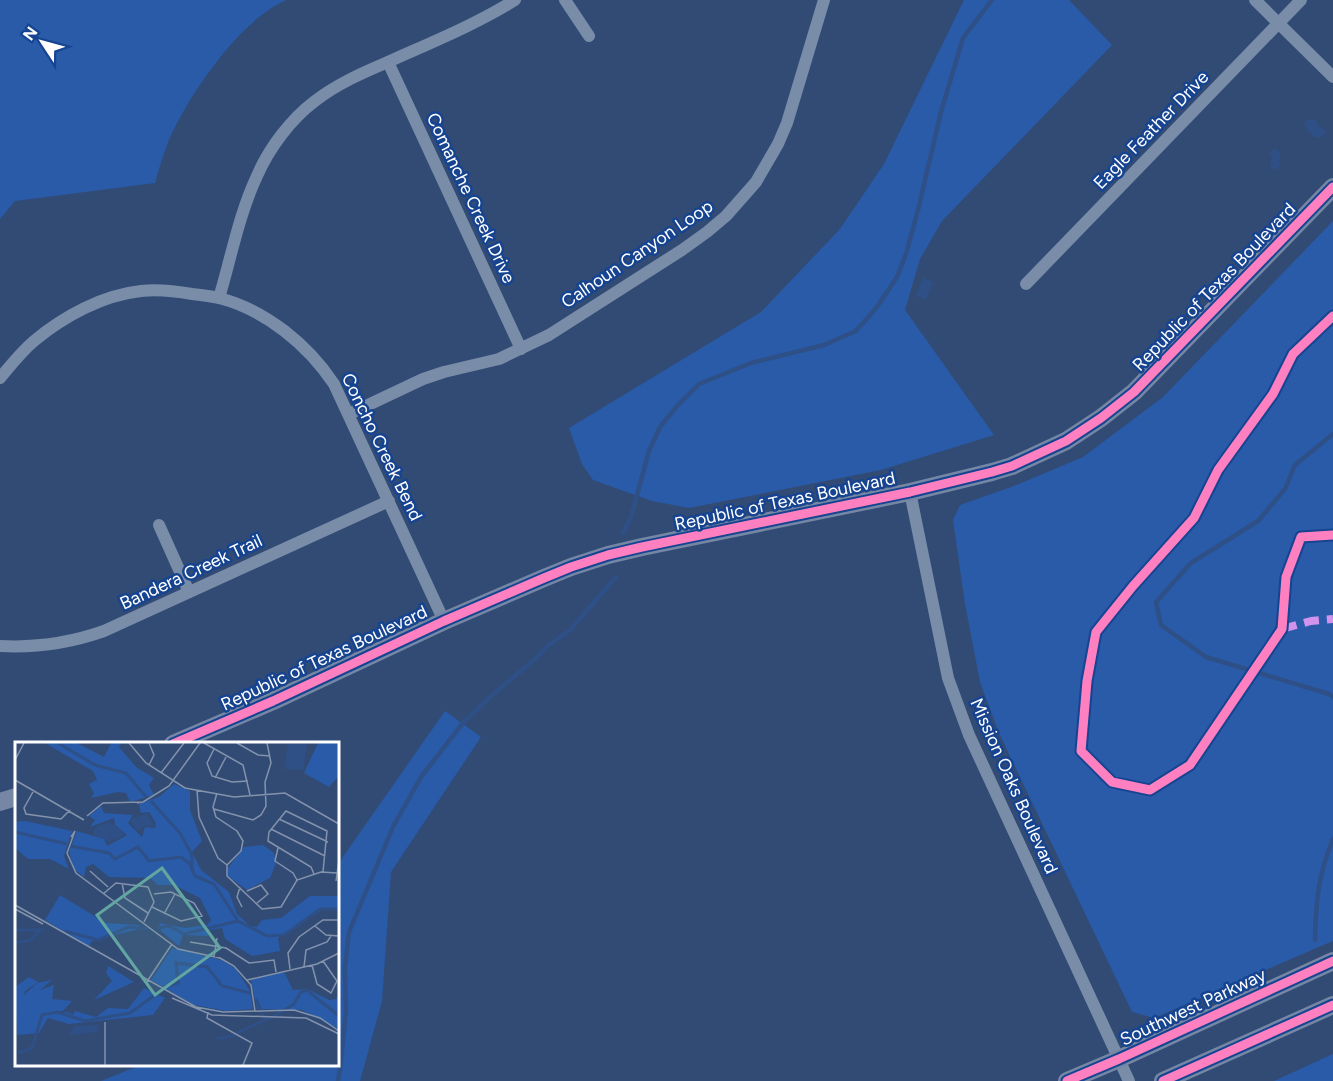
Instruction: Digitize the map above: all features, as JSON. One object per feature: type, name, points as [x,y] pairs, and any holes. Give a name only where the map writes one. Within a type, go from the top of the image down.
[{"type":"street","points":[[219,298],[247,200],[257,174],[276,144],[298,116],[315,100],[357,75],[491,14],[515,0]]},
{"type":"street","points":[[565,0],[589,36]]},
{"type":"street","name":"Calhoun Canyon Loop","points":[[349,414],[423,379],[499,359],[521,349],[572,321],[682,250],[726,216],[756,182],[778,144],[787,123],[824,0]]},
{"type":"street","points":[[1255,0],[1333,77]]},
{"type":"street","name":"Eagle Feather Drive","points":[[1026,284],[1301,0]]},
{"type":"street","name":"Comanche Creek Drive","points":[[388,62],[521,349]]},
{"type":"street","name":"Republic of Texas Boulevard","points":[[178,742],[273,701],[444,621],[571,567],[608,555],[705,533],[910,492],[992,472],[1012,466],[1066,441],[1101,418],[1134,392],[1333,187]]},
{"type":"street","name":"Concho Creek Bend","points":[[0,378],[15,359],[54,326],[99,302],[140,291],[162,290],[219,298],[269,320],[309,352],[334,384],[444,621]]},
{"type":"street","name":"Mission Oaks Boulevard","points":[[910,492],[948,678],[1038,885],[1129,1081]]},
{"type":"street","name":"Bandera Creek Trail","points":[[0,646],[56,644],[104,631],[389,501]]},
{"type":"street","points":[[159,525],[189,592]]},
{"type":"street","points":[[0,802],[15,797]]},
{"type":"street","name":"Southwest Parkway","points":[[1067,1081],[1333,961]]},
{"type":"street","points":[[1163,1081],[1333,1005]]},
{"type":"shaded area","points":[[0,0],[286,0],[252,23],[220,57],[206,76],[173,131],[155,183],[15,201],[0,219]]},
{"type":"shaded area","points":[[964,0],[1069,0],[1112,45],[942,221],[920,259],[905,310],[994,435],[881,470],[689,508],[652,501],[593,480],[582,464],[569,428],[761,312],[840,229],[884,164]]},
{"type":"shaded area","points":[[1307,120],[1316,120],[1319,127],[1326,130],[1324,134],[1319,138],[1312,136],[1304,124]]},
{"type":"shaded area","points":[[1276,149],[1281,154],[1280,165],[1274,170],[1270,166],[1272,159],[1270,153]]},
{"type":"shaded area","points":[[1333,221],[1333,941],[1154,1018],[1132,1012],[999,733],[980,682],[965,604],[953,520],[960,505],[1014,486],[1083,457],[1163,397]]},
{"type":"shaded area","points":[[923,278],[933,282],[926,300],[916,296]]},
{"type":"shaded area","points":[[445,711],[481,737],[391,872],[382,1001],[360,1081],[101,1081],[138,1066],[339,1066],[339,863]]},
{"type":"shaded area","points":[[1333,1054],[1333,1081],[1274,1081]]},
{"type":"waterway","points":[[623,533],[631,517],[649,451],[660,427],[699,384],[751,363],[824,345],[856,331],[877,307],[897,277],[906,254],[941,112],[963,38],[992,0]]},
{"type":"waterway","points":[[1333,434],[1295,465],[1285,489],[1258,521],[1191,563],[1156,602],[1161,625],[1206,657],[1333,697]]},
{"type":"waterway","points":[[338,1081],[346,1011],[345,968],[349,932],[393,827],[421,777],[463,723],[549,645],[570,630],[616,577]]},
{"type":"waterway","points":[[1315,940],[1319,888],[1333,839]]},
{"type":"marked path","points":[[1282,629],[1311,621],[1333,619]]},
{"type":"cycle path","points":[[178,742],[273,701],[444,621],[571,567],[642,547],[910,492],[992,472],[1012,466],[1066,441],[1101,418],[1134,392],[1333,187]]},
{"type":"cycle path","points":[[1333,316],[1293,354],[1273,394],[1218,470],[1194,518],[1133,586],[1096,632],[1087,681],[1081,751],[1112,782],[1150,790],[1190,765],[1282,629],[1286,577],[1301,537],[1333,535]]},
{"type":"cycle path","points":[[1067,1081],[1333,961]]},
{"type":"cycle path","points":[[1163,1081],[1333,1005]]}]
